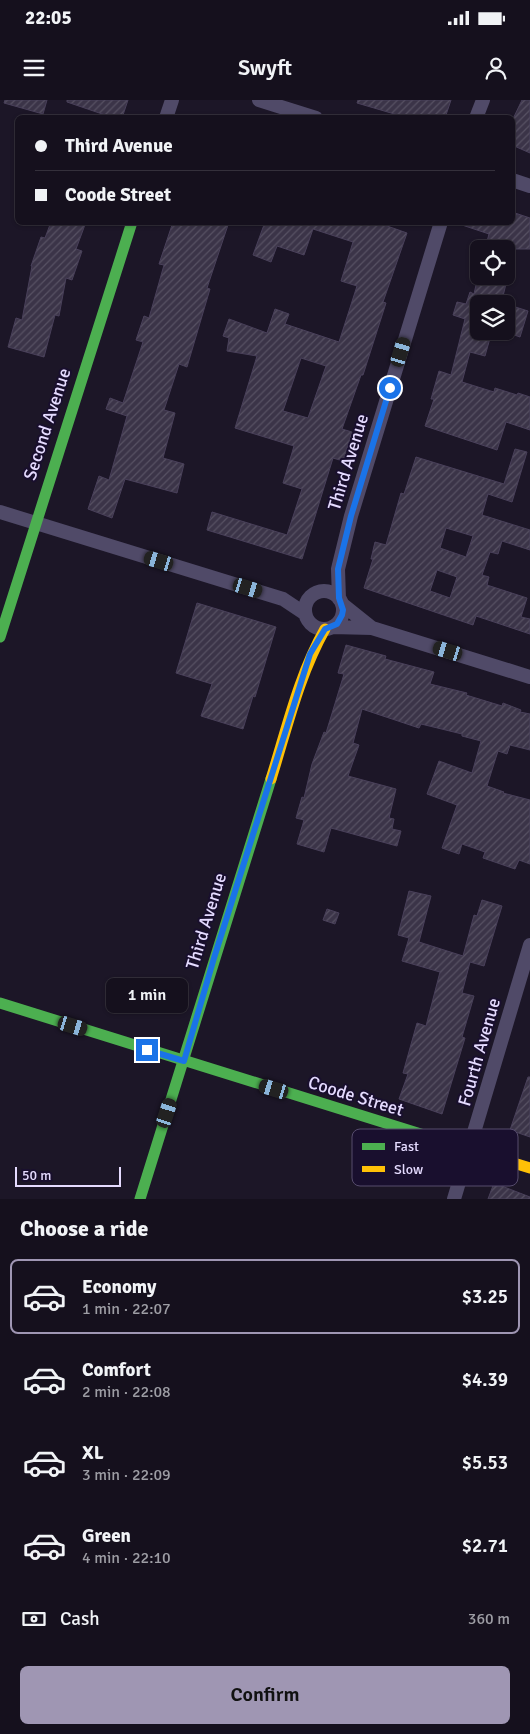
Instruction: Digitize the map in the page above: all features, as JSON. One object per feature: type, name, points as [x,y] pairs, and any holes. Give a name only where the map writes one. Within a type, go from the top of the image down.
[{"type":"street","points":[[167,115],[172,100]]},
{"type":"street","points":[[260,100],[307,115]]},
{"type":"street","points":[[477,115],[483,100]]},
{"type":"street","points":[[515,181],[530,186]]},
{"type":"street","name":"Second Avenue","points":[[0,638],[131,225]]},
{"type":"street","name":"Third Avenue","points":[[341,602],[338,569],[351,516],[440,225]]},
{"type":"street","points":[[0,512],[283,599],[323,627],[372,628],[530,677]]},
{"type":"street","name":"Third Avenue","points":[[317,593],[338,569]]},
{"type":"street","points":[[283,599],[329,591],[372,628]]},
{"type":"street","points":[[304,613],[307,600],[317,593]]},
{"type":"street","points":[[323,627],[337,624],[342,615],[341,602]]},
{"type":"street","name":"Third Avenue","points":[[140,1199],[310,654],[323,627]]},
{"type":"street","name":"Fourth Avenue","points":[[476,1129],[530,945]]},
{"type":"street","name":"Coode Street","points":[[0,1003],[403,1129]]},
{"type":"street","name":"Coode Street","points":[[518,1164],[530,1168]]},
{"type":"street","name":"Fourth Avenue","points":[[454,1199],[458,1186]]},
{"type":"building","points":[[5,100],[47,100],[43,114],[4,103]]},
{"type":"building","points":[[67,100],[128,100],[123,115],[105,115],[67,102]]},
{"type":"building","points":[[358,100],[451,100],[446,115],[398,115],[357,103]]},
{"type":"building","points":[[522,100],[530,100],[530,153],[515,146],[515,115]]},
{"type":"building","points":[[515,213],[530,218],[530,249],[515,249],[515,240],[487,240],[489,234],[462,225],[515,225]]},
{"type":"building","points":[[50,225],[85,225],[76,249],[82,251],[72,280],[66,278],[59,316],[55,315],[44,357],[8,347],[16,318],[22,320],[31,266],[41,237],[45,238]]},
{"type":"building","points":[[172,225],[228,225],[207,288],[210,289],[187,367],[179,364],[164,410],[175,413],[163,458],[184,464],[177,493],[125,479],[112,518],[88,509],[99,476],[109,480],[127,416],[106,409],[110,398],[123,403],[143,342],[136,340],[144,316],[149,318],[164,265],[159,264]]},
{"type":"building","points":[[264,225],[384,225],[407,233],[383,302],[386,303],[363,375],[361,375],[342,429],[352,432],[343,461],[333,458],[302,559],[207,530],[212,512],[287,535],[302,489],[283,483],[294,446],[235,428],[257,356],[227,351],[229,338],[223,336],[229,319],[267,333],[275,309],[289,314],[285,324],[339,342],[357,286],[341,281],[353,242],[313,229],[304,255],[277,246],[271,262],[253,255]],"holes":[[[301,358],[326,366],[308,418],[283,411]]]},
{"type":"building","points":[[476,285],[506,285],[503,295],[470,295],[470,340],[489,340],[485,356],[470,352],[462,382],[494,392],[495,388],[530,397],[530,430],[506,422],[497,450],[425,426],[434,399],[431,399],[439,371],[451,375],[465,319],[453,315],[457,302],[466,304],[470,292],[474,294]]},
{"type":"building","points":[[515,307],[528,311],[520,337],[515,335]]},
{"type":"building","points":[[515,449],[527,452],[512,502],[488,494],[482,515],[530,530],[530,550],[502,541],[498,554],[490,552],[482,575],[489,577],[487,585],[527,598],[521,617],[530,619],[530,634],[476,616],[473,625],[364,588],[373,559],[371,559],[375,542],[386,545],[401,493],[404,494],[416,457],[504,484]],"holes":[[[446,528],[473,536],[466,557],[440,548]],[[437,570],[457,577],[450,598],[430,591]]]},
{"type":"building","points":[[197,603],[276,627],[255,697],[253,696],[243,729],[201,716],[212,684],[176,673]]},
{"type":"building","points":[[346,645],[386,656],[385,659],[434,672],[430,684],[467,693],[466,695],[502,706],[503,703],[521,710],[520,712],[530,714],[530,750],[510,745],[507,754],[498,751],[487,786],[503,793],[530,800],[530,864],[519,860],[515,869],[483,858],[485,852],[462,844],[459,854],[442,848],[457,805],[427,794],[439,761],[472,773],[481,741],[462,736],[462,734],[421,724],[419,728],[362,709],[353,743],[359,745],[348,776],[396,789],[389,818],[394,819],[392,829],[401,831],[397,846],[331,828],[324,852],[297,844],[304,820],[296,818],[302,797],[304,798],[312,764],[324,732],[326,733],[344,674],[338,673]]},
{"type":"building","points":[[409,891],[431,896],[419,942],[463,956],[474,915],[477,916],[482,900],[502,906],[484,966],[470,962],[462,993],[474,996],[462,1037],[465,1038],[442,1114],[399,1099],[408,1074],[403,1073],[417,1023],[426,1026],[440,972],[402,961],[409,938],[398,935]]},
{"type":"building","points":[[327,909],[339,913],[335,924],[323,920]]},
{"type":"building","points":[[528,1077],[530,1077],[530,1137],[518,1133],[518,1129],[510,1129]]},
{"type":"building","points":[[493,1186],[502,1186],[530,1197],[530,1199],[488,1199]]},
{"type":"traffic: fast","points":[[0,637],[131,225]]},
{"type":"traffic: fast","points":[[140,1199],[271,779]]},
{"type":"traffic: fast","points":[[0,1003],[405,1129]]},
{"type":"traffic: slow","points":[[271,779],[301,683],[325,629]]},
{"type":"traffic: slow","points":[[518,1164],[530,1168]]},
{"type":"route","points":[[147,1050],[184,1061],[214,958],[310,654],[325,629],[337,624],[342,615],[342,604],[339,598],[338,569],[351,516],[390,388]]}]
